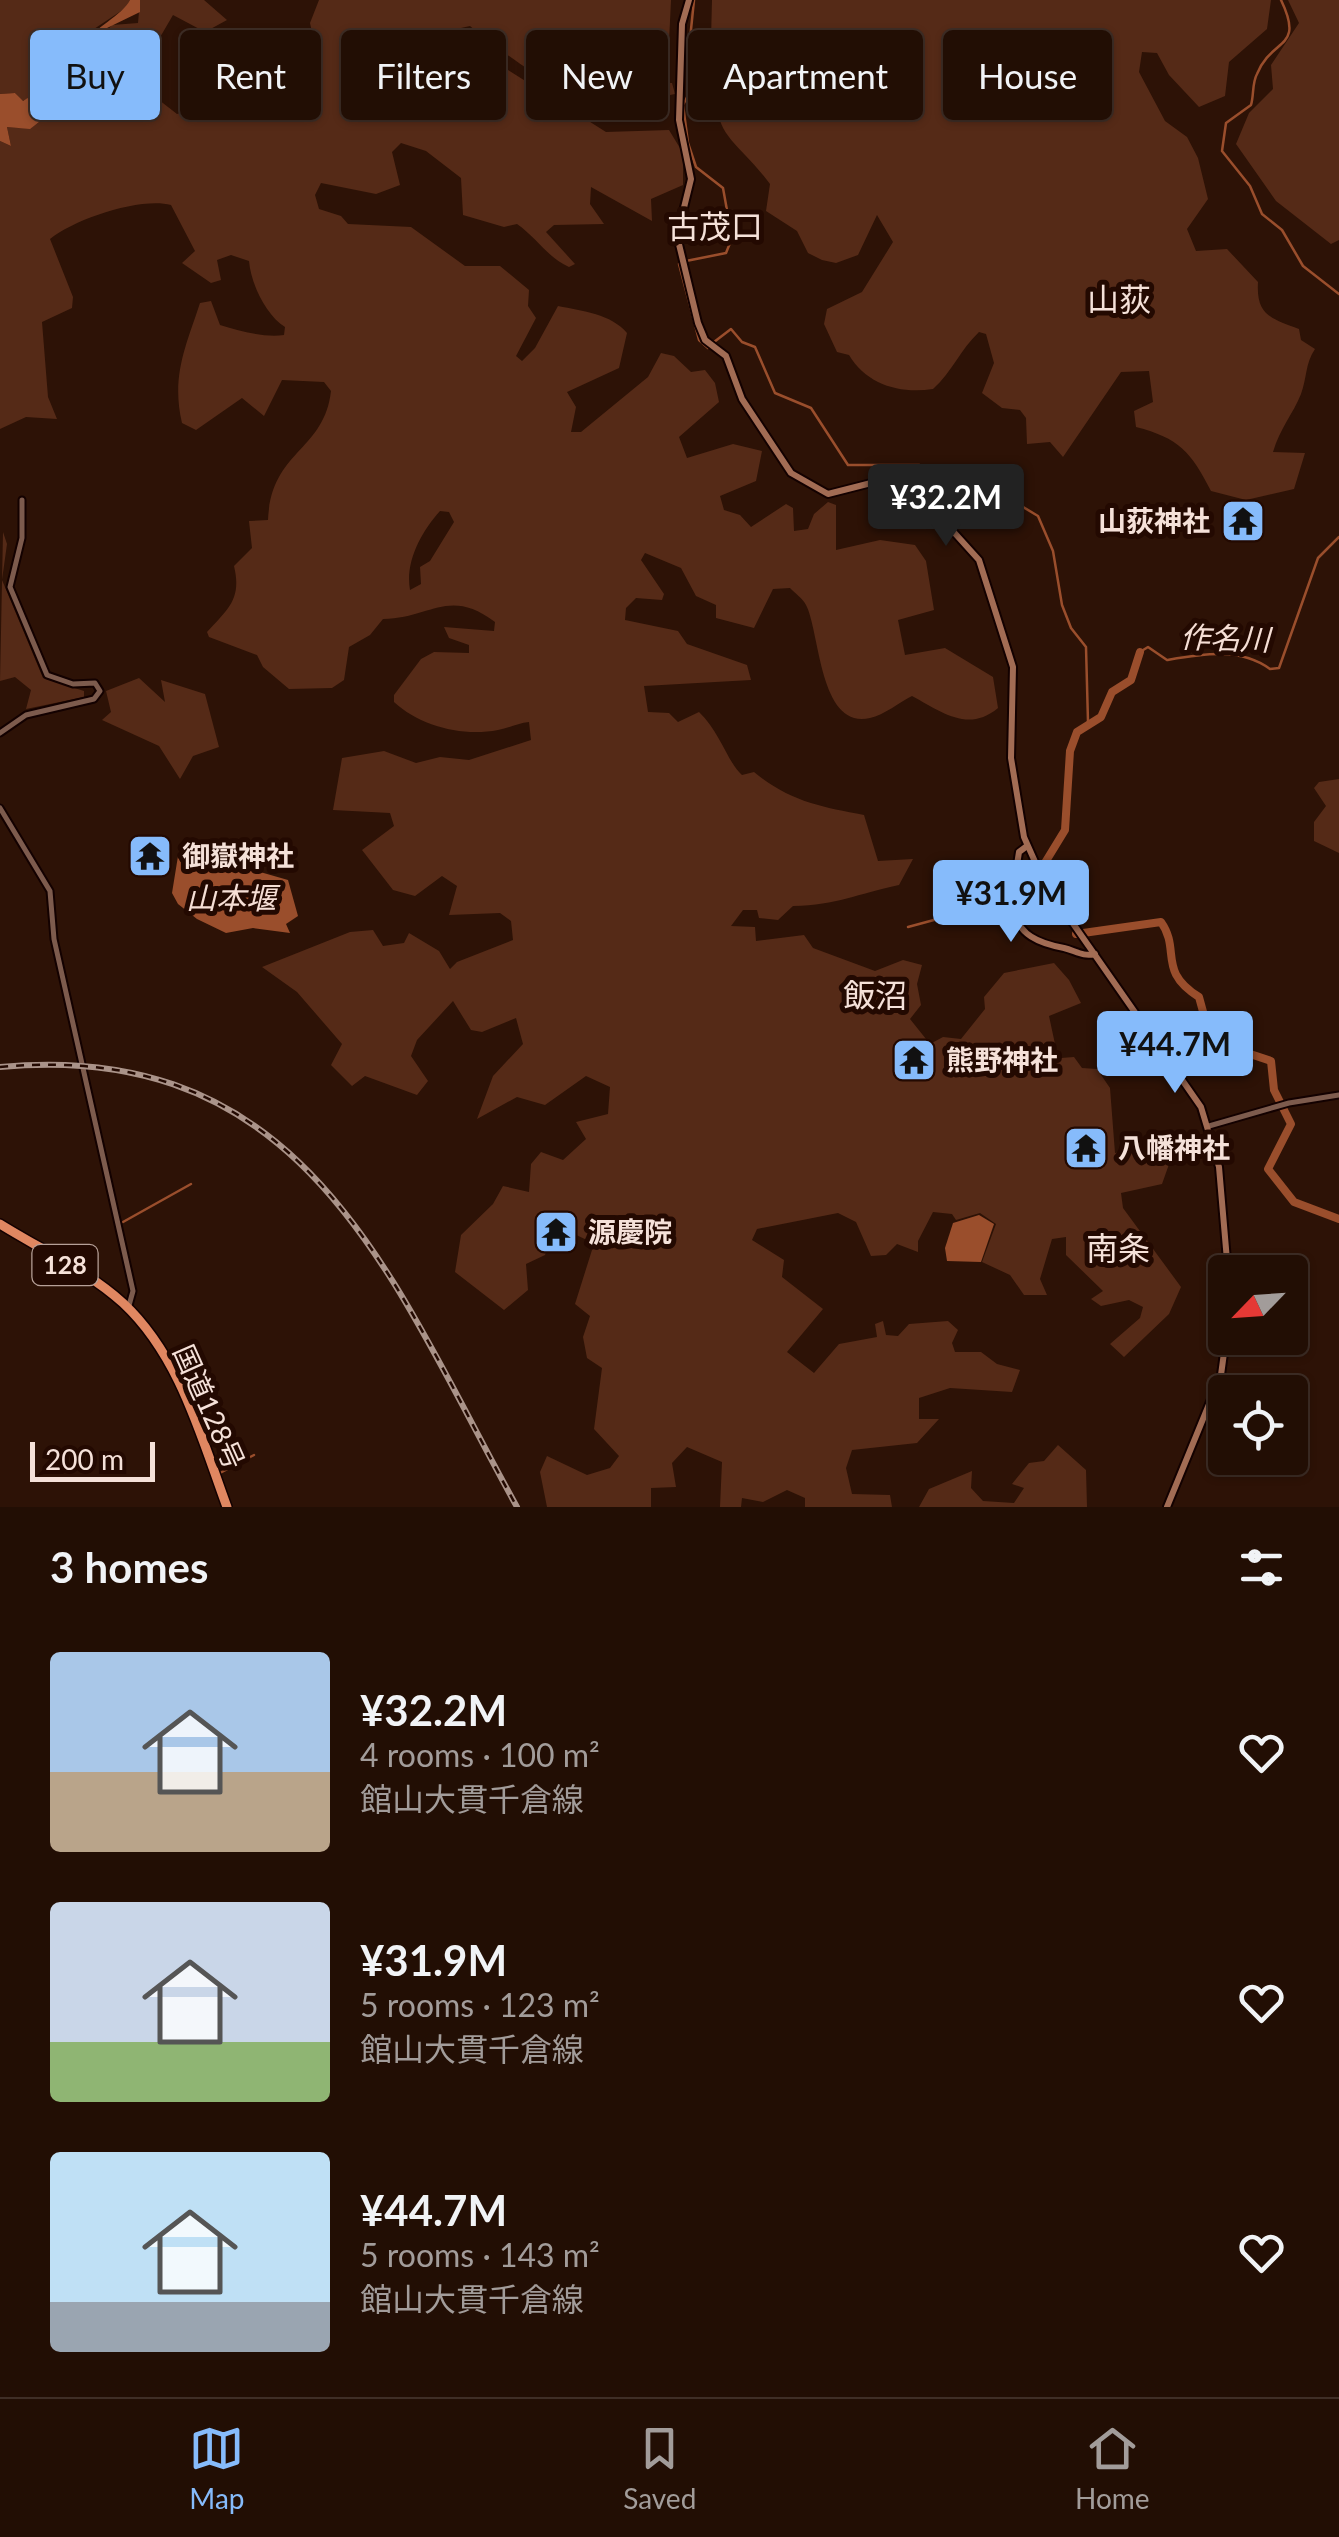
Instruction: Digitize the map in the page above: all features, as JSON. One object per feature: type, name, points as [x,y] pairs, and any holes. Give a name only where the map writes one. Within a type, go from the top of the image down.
[{"type":"highway","name":"国道128号","points":[[0,1224],[128,1309],[152,1336],[178,1380],[227,1507]]},
{"type":"main road","points":[[689,0],[682,32],[678,120],[692,179],[677,244],[698,323],[712,345],[726,356],[742,399],[794,476],[828,494],[879,482],[920,498],[979,560],[1014,678],[1009,744],[1028,846],[1042,879],[1176,1065],[1209,1126],[1219,1167],[1227,1255]]},
{"type":"main road","points":[[1028,846],[1019,852],[1012,904],[1022,930],[1035,942],[1084,956],[1094,954]]},
{"type":"main road","points":[[1167,1507],[1221,1375],[1224,1355]]},
{"type":"street","points":[[0,732],[26,715],[94,699],[100,690],[95,683],[73,684],[47,675],[41,664],[31,629],[10,587],[22,538],[22,500]]},
{"type":"street","points":[[0,808],[50,891],[54,939],[133,1291],[128,1309]]},
{"type":"street","points":[[1209,1126],[1288,1103],[1339,1095]]},
{"type":"shaded area","points":[[0,0],[130,0],[127,7],[92,30],[30,30],[30,98],[22,101],[15,93],[0,94]]},
{"type":"shaded area","points":[[140,0],[204,0],[227,20],[201,30],[173,15],[160,37],[160,30],[107,30],[112,25],[138,23]]},
{"type":"shaded area","points":[[319,0],[671,0],[668,63],[668,30],[526,30],[526,67],[506,53],[506,30],[475,30],[470,26],[452,30],[341,30],[341,120],[506,120],[506,69],[526,81],[526,120],[587,120],[606,132],[669,130],[683,153],[683,185],[651,199],[652,221],[591,187],[590,204],[604,224],[554,225],[546,232],[575,264],[569,267],[517,224],[504,227],[463,215],[461,178],[426,151],[401,143],[392,152],[400,185],[376,194],[321,183],[315,195],[319,209],[341,216],[348,224],[411,227],[465,266],[500,266],[529,290],[528,306],[536,318],[516,356],[522,361],[535,348],[558,306],[596,314],[627,333],[619,368],[567,392],[576,407],[571,432],[581,432],[648,377],[661,353],[674,356],[691,372],[705,370],[715,383],[719,402],[679,437],[687,458],[733,444],[762,451],[756,481],[720,496],[724,510],[740,515],[751,527],[786,504],[793,508],[794,531],[808,529],[814,514],[828,502],[836,505],[836,550],[880,540],[915,545],[926,561],[934,610],[898,620],[905,655],[945,648],[993,677],[998,708],[987,715],[976,719],[955,717],[912,696],[870,718],[853,718],[840,709],[831,694],[806,605],[790,588],[773,589],[754,628],[716,618],[716,605],[696,596],[681,568],[645,553],[641,560],[664,594],[662,600],[636,598],[626,608],[625,620],[678,631],[687,644],[747,665],[751,680],[644,686],[648,712],[669,713],[678,722],[699,712],[742,775],[754,772],[793,796],[864,815],[878,861],[913,859],[899,885],[835,901],[793,906],[778,920],[759,918],[757,910],[743,910],[731,926],[755,927],[756,941],[804,935],[813,948],[875,971],[903,960],[922,965],[917,984],[921,1005],[910,1019],[930,1044],[943,1037],[961,1039],[985,1009],[984,997],[1004,973],[1054,963],[1069,980],[1081,1003],[1049,1016],[1055,1044],[1048,1059],[1074,1057],[1082,1068],[1097,1069],[1110,1088],[1115,1153],[1160,1144],[1173,1153],[1162,1184],[1121,1193],[1123,1208],[1181,1287],[1169,1314],[1124,1357],[1110,1344],[1140,1318],[1143,1307],[1129,1300],[1101,1306],[1091,1299],[1103,1291],[1066,1255],[1066,1237],[1052,1239],[1040,1279],[1047,1295],[1024,1295],[1010,1275],[982,1262],[996,1224],[980,1213],[956,1220],[952,1214],[933,1212],[918,1241],[918,1252],[897,1244],[886,1255],[871,1256],[856,1222],[838,1213],[757,1229],[752,1240],[784,1260],[782,1277],[823,1309],[787,1352],[814,1373],[839,1344],[877,1337],[875,1324],[883,1321],[886,1335],[898,1336],[909,1324],[948,1321],[958,1330],[952,1343],[955,1352],[981,1352],[997,1364],[1020,1370],[1012,1392],[950,1388],[919,1398],[919,1419],[939,1419],[917,1443],[852,1450],[846,1468],[852,1494],[890,1495],[892,1507],[805,1507],[805,1498],[787,1490],[763,1502],[742,1498],[741,1507],[720,1507],[722,1462],[687,1447],[672,1463],[676,1487],[651,1488],[651,1507],[547,1507],[540,1472],[547,1456],[587,1475],[610,1468],[619,1456],[594,1429],[602,1368],[587,1358],[583,1337],[590,1316],[575,1304],[592,1250],[589,1241],[555,1225],[545,1255],[526,1264],[528,1290],[504,1310],[455,1272],[461,1235],[493,1204],[503,1186],[529,1192],[531,1164],[541,1152],[563,1160],[586,1139],[576,1122],[608,1114],[610,1087],[586,1076],[545,1105],[517,1097],[477,1119],[493,1076],[523,1044],[516,1018],[482,1032],[471,1030],[453,1001],[417,1040],[411,1056],[428,1081],[417,1095],[365,1076],[352,1086],[331,1065],[342,1044],[297,992],[262,967],[350,932],[373,930],[383,946],[404,943],[409,933],[439,951],[450,969],[457,962],[513,940],[511,921],[500,913],[449,915],[457,886],[442,876],[415,896],[393,890],[362,850],[394,826],[390,813],[333,810],[342,758],[384,751],[416,763],[440,757],[469,760],[531,740],[529,722],[484,732],[456,731],[416,717],[394,702],[394,695],[421,659],[434,652],[469,653],[469,645],[449,638],[444,627],[494,631],[495,622],[479,612],[452,605],[383,619],[370,635],[349,647],[344,680],[332,688],[289,689],[263,667],[257,655],[209,637],[207,632],[235,595],[234,566],[252,548],[249,521],[268,520],[278,479],[319,427],[331,391],[324,382],[282,380],[264,416],[242,398],[196,430],[182,423],[179,376],[200,303],[211,301],[220,325],[235,330],[277,336],[284,335],[285,327],[261,298],[249,261],[231,255],[217,260],[221,280],[211,283],[182,263],[195,251],[171,205],[143,204],[108,212],[75,224],[50,239],[73,297],[72,308],[42,322],[48,397],[57,419],[26,417],[0,429],[0,141],[11,146],[7,127],[30,128],[43,120],[160,120],[160,101],[180,113],[180,120],[321,120],[321,30],[312,30],[310,23]],"holes":[[[440,511],[449,512],[454,522],[430,561],[420,567],[421,584],[410,590],[412,558],[427,528]]]},
{"type":"shaded area","points":[[712,0],[1271,0],[1267,29],[1229,62],[1225,96],[1199,107],[1169,75],[1157,53],[1142,52],[1139,72],[1165,121],[1187,137],[1198,158],[1208,199],[1187,229],[1196,251],[1227,249],[1258,282],[1259,302],[1267,314],[1299,329],[1301,340],[1315,349],[1301,394],[1273,452],[1305,453],[1294,489],[1246,500],[1211,491],[1182,448],[1163,436],[1136,427],[1134,411],[1153,402],[1149,371],[1121,372],[1063,457],[1050,442],[1027,444],[1026,418],[1020,410],[1002,408],[982,393],[994,363],[986,334],[979,332],[933,389],[908,390],[885,385],[865,374],[849,355],[837,352],[824,324],[827,309],[862,292],[893,242],[877,215],[858,255],[836,263],[808,253],[797,231],[766,211],[770,184],[734,143],[720,120],[923,120],[923,30],[711,30]]},
{"type":"shaded area","points":[[1288,0],[1339,0],[1339,240],[1331,244],[1276,201],[1236,144],[1249,113],[1273,89],[1271,65],[1299,23]]},
{"type":"shaded area","points":[[668,83],[672,83],[675,94],[668,96]]},
{"type":"shaded area","points":[[3,532],[7,544],[2,580]]},
{"type":"shaded area","points":[[2,580],[43,678],[84,691],[84,697],[26,709],[31,690],[15,677],[0,681]]},
{"type":"shaded area","points":[[139,678],[165,702],[161,680],[205,694],[219,747],[193,756],[180,779],[159,746],[102,720],[111,712],[106,691]]},
{"type":"shaded area","points":[[1339,779],[1339,853],[1314,841],[1314,822],[1326,806],[1314,788],[1319,782]]},
{"type":"shaded area","points":[[1058,1445],[1086,1470],[1087,1507],[919,1507],[929,1489],[972,1471],[971,1488],[983,1501],[1014,1503],[1024,1488],[1012,1484],[1029,1463],[1044,1461]]},
{"type":"water","points":[[130,0],[140,0],[140,12],[97,30]]},
{"type":"water","points":[[15,93],[23,101],[30,98],[30,120],[42,120],[30,129],[7,127],[11,146],[0,141],[0,94]]},
{"type":"water","name":"山本堰","points":[[198,854],[288,880],[298,916],[286,924],[290,933],[253,928],[226,933],[197,919],[178,904],[172,893],[178,856],[193,861]]},
{"type":"water","points":[[979,1215],[994,1224],[981,1262],[947,1261],[945,1248],[953,1223]]},
{"type":"waterway","points":[[686,261],[726,253],[732,238],[723,188],[696,167],[688,143],[683,105],[697,78],[688,59],[694,0]]},
{"type":"waterway","points":[[1281,0],[1288,36],[1263,62],[1254,81],[1251,105],[1226,123],[1222,151],[1250,186],[1262,214],[1282,230],[1303,266],[1339,294]]},
{"type":"waterway","points":[[679,264],[699,340],[708,348]]},
{"type":"waterway","points":[[714,342],[731,329],[742,342],[755,347],[775,393],[811,408],[848,465],[919,465],[993,489],[1038,516],[1053,551],[1062,605],[1071,628],[1086,647],[1088,722]]},
{"type":"waterway","name":"作名川","points":[[1140,652],[1148,647],[1167,660],[1233,655],[1270,669],[1279,668],[1318,558],[1339,537]]},
{"type":"waterway","name":"作名川","points":[[1032,884],[1065,830],[1070,751],[1077,732],[1101,717],[1112,692],[1131,680],[1140,652]]},
{"type":"waterway","points":[[908,927],[993,904],[1013,904]]},
{"type":"waterway","name":"作名川","points":[[1076,934],[1161,922],[1167,932],[1174,969],[1186,987],[1199,997],[1211,1041],[1271,1061],[1274,1090],[1291,1124],[1268,1169],[1294,1202],[1339,1219]]},
{"type":"waterway","points":[[123,1222],[191,1184]]},
{"type":"waterway","points":[[220,1473],[254,1455]]},
{"type":"railway","points":[[0,1067],[106,1068],[194,1092],[267,1135],[328,1192],[380,1262],[517,1507]]},
{"type":"place","name":"山荻神社","points":[[1243,521]]},
{"type":"place","name":"御嶽神社","points":[[150,856]]},
{"type":"place","name":"熊野神社","points":[[914,1060]]},
{"type":"place","name":"八幡神社","points":[[1086,1148]]},
{"type":"place","name":"源慶院","points":[[556,1232]]},
{"type":"district","name":"古茂口","points":[[715,227]]},
{"type":"district","name":"山荻","points":[[1119,300]]},
{"type":"district","name":"飯沼","points":[[875,996]]},
{"type":"district","name":"南条","points":[[1118,1249]]}]
